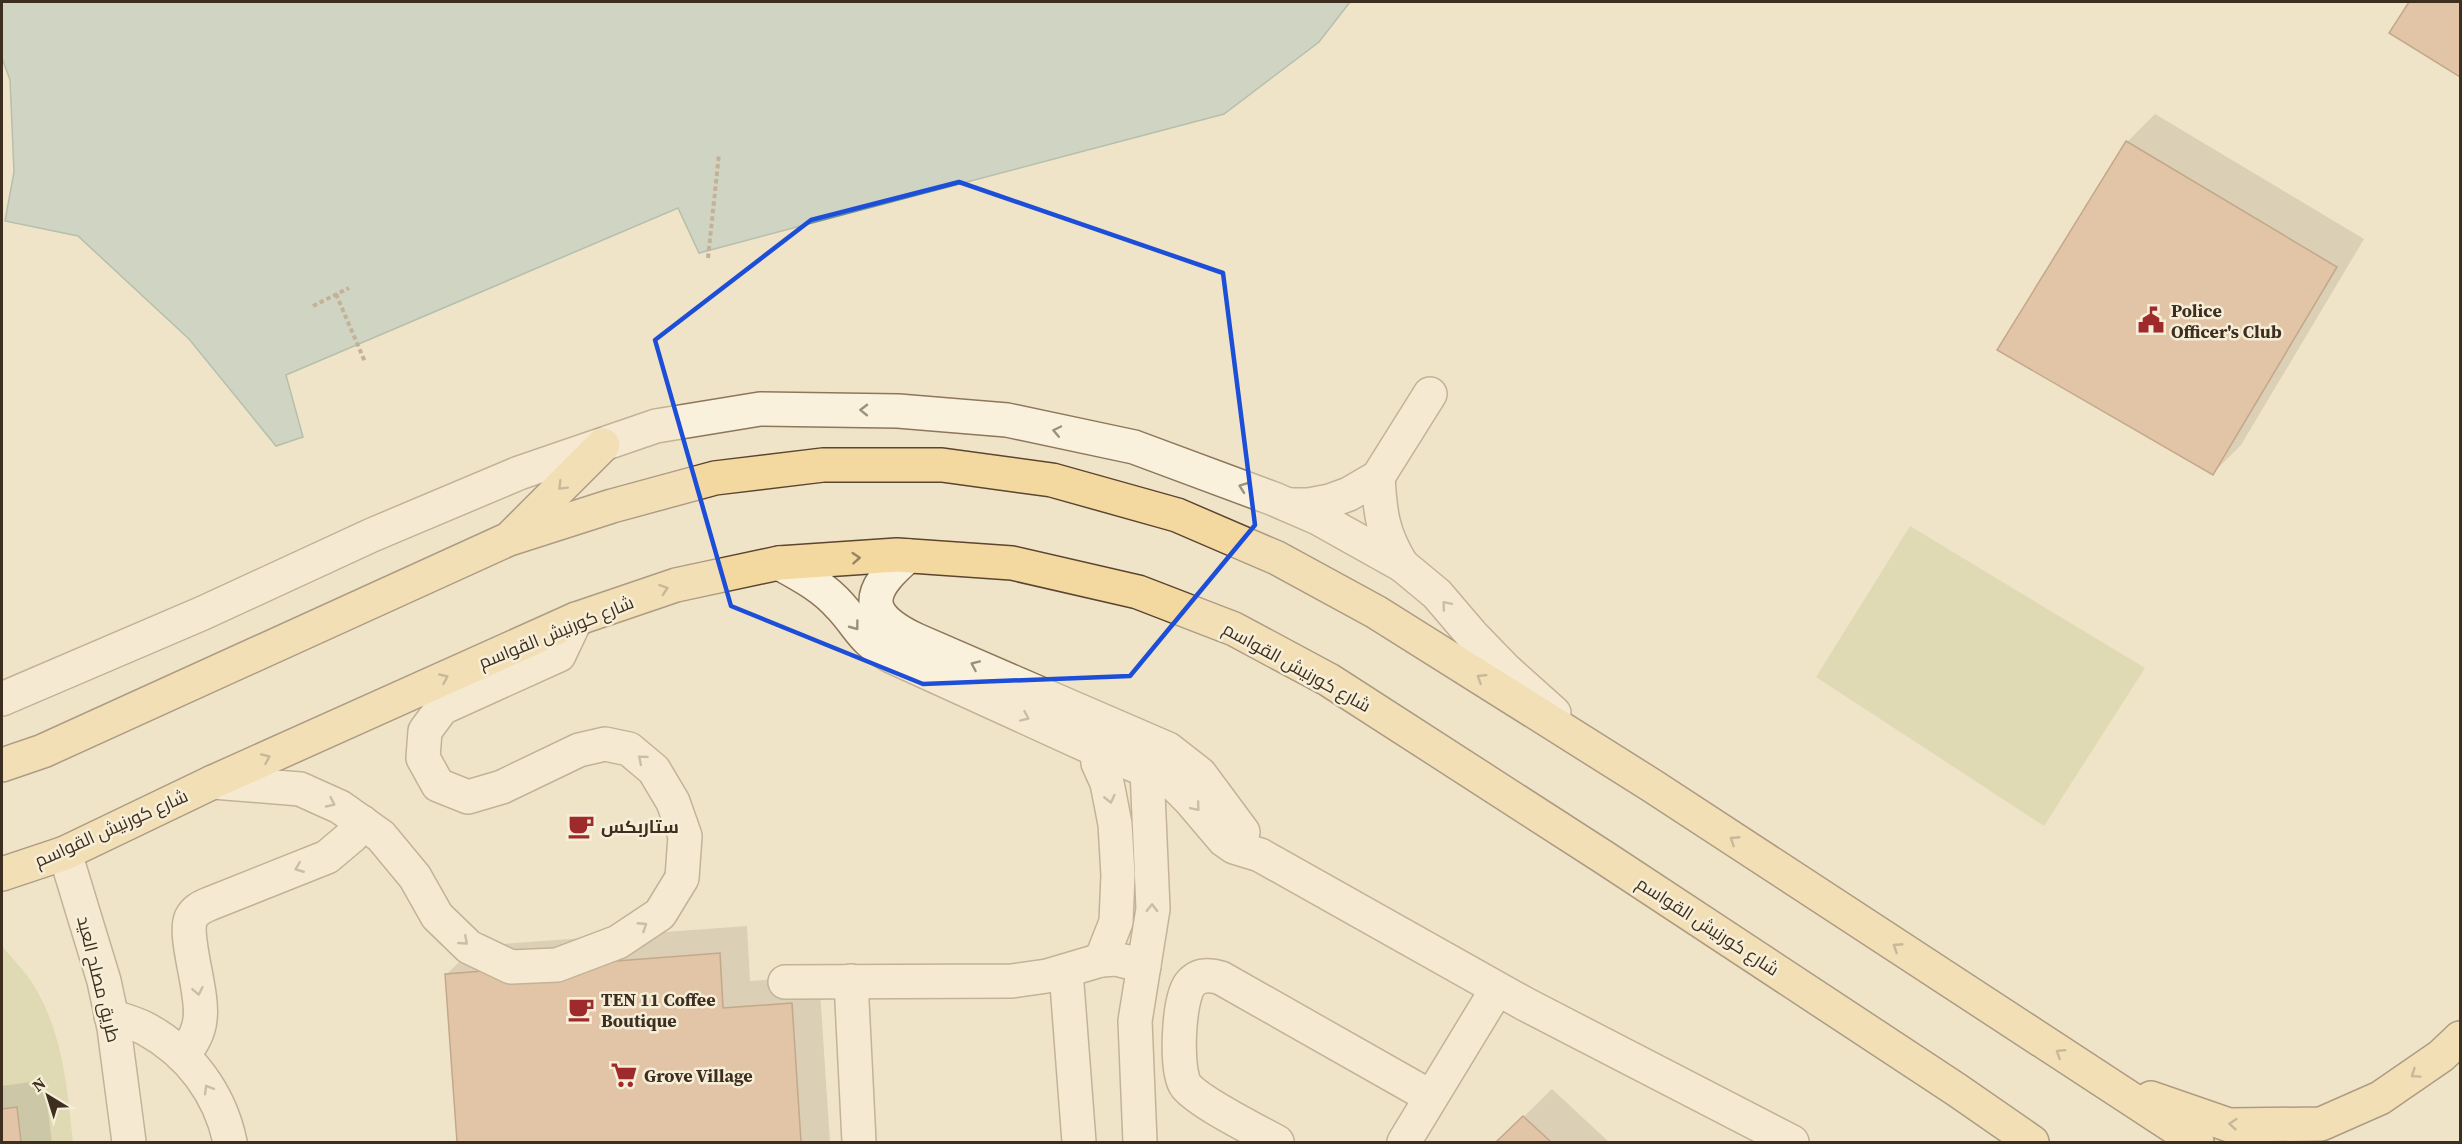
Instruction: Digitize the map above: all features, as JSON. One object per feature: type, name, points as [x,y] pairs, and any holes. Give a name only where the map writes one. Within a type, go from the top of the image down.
[{"type":"main road","points":[[509,539],[603,445]]},
{"type":"main road","points":[[2,765],[43,751],[509,539],[612,506],[715,478],[823,465],[942,465],[1052,480],[1178,515],[1277,558],[1376,612],[1611,760],[2197,1143]]},
{"type":"main road","name":"شارع كورنيش القواسم","points":[[2,874],[65,853],[213,782],[576,619],[676,585],[778,563],[908,556],[1012,563],[1138,592],[1234,629],[1349,693],[1615,864],[1995,1116],[2032,1143]]},
{"type":"main road","points":[[2103,1080],[2229,1125],[2321,1124],[2380,1098],[2440,1056],[2460,1038]]},
{"type":"main road","points":[[1995,1116],[2015,1143]]},
{"type":"street","points":[[1289,505],[1309,505],[1330,501],[1378,477],[1430,394]]},
{"type":"street","points":[[2,699],[203,614],[372,536],[519,472],[656,426],[760,409],[898,411],[1006,420],[1134,447],[1318,518],[1402,565],[1437,594],[1506,670],[1611,760]]},
{"type":"street","points":[[1378,477],[1382,522],[1389,545],[1402,565]]},
{"type":"street","points":[[908,556],[885,577],[878,589],[876,603],[884,622],[1102,737]]},
{"type":"street","points":[[778,563],[822,589],[841,607],[868,641],[891,656],[1149,756],[1168,749],[1200,774],[1260,855],[1497,989],[1792,1143]]},
{"type":"street","points":[[213,782],[300,789],[339,807],[381,836],[416,877],[437,916],[469,947],[511,967],[557,964],[618,942],[660,915],[682,878],[685,836],[673,802],[654,770],[629,749],[605,744],[579,750],[502,787],[468,797],[438,785],[423,758],[425,731],[442,708],[559,655],[576,619]]},
{"type":"street","points":[[1101,960],[1116,922],[1118,875],[1112,803],[1098,763],[1102,737]]},
{"type":"street","points":[[1140,1143],[1135,1021],[1153,909],[1149,756]]},
{"type":"street","points":[[183,1056],[194,1039],[200,1019],[200,1000],[189,927],[195,912],[209,904],[327,857],[352,836],[362,822]]},
{"type":"street","name":"طريق مصلح العيد","points":[[65,853],[104,981],[129,1143]]},
{"type":"street","points":[[785,982],[1012,981],[1047,976],[1101,960],[1116,959],[1144,966]]},
{"type":"street","points":[[1066,971],[1079,1143]]},
{"type":"street","points":[[1277,1143],[1197,1096],[1186,1086],[1181,1077],[1179,1056],[1184,998],[1192,982],[1200,977],[1211,975],[1221,978],[1431,1097]]},
{"type":"street","points":[[851,981],[859,1143]]},
{"type":"street","points":[[1404,1143],[1497,989]]},
{"type":"street","points":[[111,1016],[145,1029],[176,1048],[200,1075],[219,1106],[230,1143]]},
{"type":"path","points":[[708,258],[719,154]]},
{"type":"path","points":[[312,306],[348,288]]},
{"type":"path","points":[[336,294],[365,362]]},
{"type":"highlighted area","points":[[959,182],[1223,273],[1255,525],[1130,676],[923,684],[731,606],[655,340],[811,220]]},
{"type":"green space","points":[[1910,526],[2145,668],[2044,826],[1816,677]]},
{"type":"green space","points":[[2,946],[31,981],[50,1019],[62,1059],[73,1142],[2,1142]]},
{"type":"water","points":[[2,2],[1350,2],[1319,42],[1224,114],[699,253],[678,208],[286,375],[303,437],[276,446],[189,339],[78,236],[5,221],[14,172],[10,80],[2,58]]},
{"type":"building","points":[[2409,2],[2460,2],[2460,77],[2389,33]]},
{"type":"building","points":[[2126,141],[2337,267],[2213,475],[1997,350]]},
{"type":"building","name":"Grove Village","points":[[720,953],[723,1008],[792,1003],[801,1142],[457,1142],[445,974]]},
{"type":"building","points":[[17,1107],[21,1142],[2,1142],[2,1109]]},
{"type":"building","points":[[1523,1116],[1551,1142],[1496,1142]]},
{"type":"place","name":"Police Officer's Club","points":[[2151,320]]},
{"type":"place","name":"ستاربكس","points":[[581,826]]},
{"type":"place","name":"TEN 11 Coffee Boutique","points":[[581,1009]]},
{"type":"place","name":"Grove Village","points":[[624,1075]]}]
